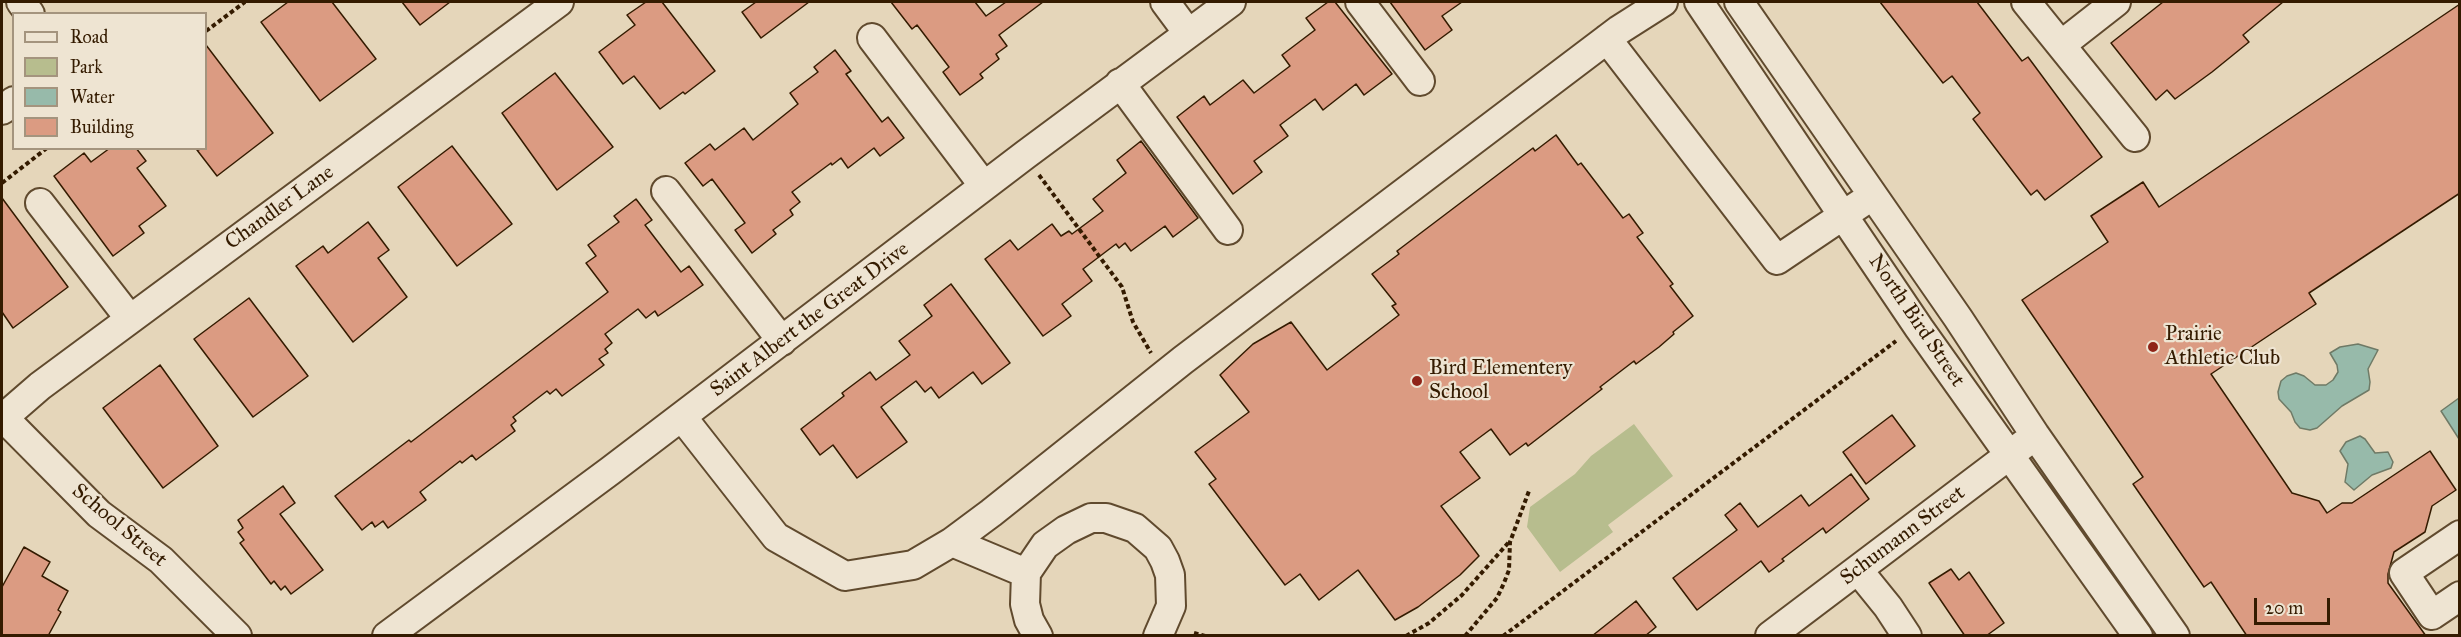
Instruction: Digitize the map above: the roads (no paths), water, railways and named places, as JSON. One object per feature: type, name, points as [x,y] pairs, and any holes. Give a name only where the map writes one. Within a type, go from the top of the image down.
[{"type":"street","name":"Chandler Lane","points":[[2,418],[40,386],[559,2]]},
{"type":"street","points":[[1165,2],[1188,33]]},
{"type":"street","name":"Saint Albert the Great Drive","points":[[387,636],[682,417],[1120,83],[1231,2]]},
{"type":"street","points":[[1360,2],[1420,81]]},
{"type":"street","points":[[682,417],[776,537],[845,576],[913,565],[952,542],[991,513],[1167,373],[1607,39],[1663,2]]},
{"type":"street","name":"North Bird Street","points":[[1699,2],[2009,456],[2138,636]]},
{"type":"street","name":"North Bird Street","points":[[1739,2],[1958,318],[2034,435],[2175,636]]},
{"type":"street","points":[[2026,2],[2135,137]]},
{"type":"street","points":[[2061,45],[2116,2]]},
{"type":"street","points":[[872,38],[984,186]]},
{"type":"street","points":[[1607,39],[1777,260],[1874,195]]},
{"type":"street","points":[[1120,83],[1228,230]]},
{"type":"street","points":[[666,191],[782,341]]},
{"type":"street","points":[[40,203],[130,319]]},
{"type":"street","name":"School Street","points":[[2,418],[99,514],[161,560],[237,636]]},
{"type":"street","name":"Schumann Street","points":[[1770,636],[2034,435]]},
{"type":"street","points":[[1038,636],[1029,620],[1025,604],[1026,573],[1045,545],[1078,523],[1091,518],[1106,518],[1135,528],[1158,548],[1170,575],[1171,606],[1158,636]]},
{"type":"street","points":[[2460,535],[2404,573],[2432,615],[2460,596]]},
{"type":"street","points":[[952,542],[1026,573]]},
{"type":"street","points":[[1858,570],[1907,636]]},
{"type":"water","points":[[2358,344],[2378,350],[2368,369],[2369,390],[2342,406],[2317,428],[2310,430],[2300,428],[2291,412],[2279,399],[2281,381],[2296,373],[2315,385],[2326,385],[2338,372],[2330,353],[2340,347]]},
{"type":"water","points":[[2459,398],[2459,439],[2441,411]]},
{"type":"water","points":[[2360,436],[2375,453],[2388,452],[2393,462],[2391,468],[2372,475],[2354,490],[2345,482],[2348,464],[2340,451],[2346,442]]},
{"type":"place","name":"Prairie Athletic Club","points":[[2153,347]]},
{"type":"place","name":"Bird Elementery School","points":[[1417,381]]}]
